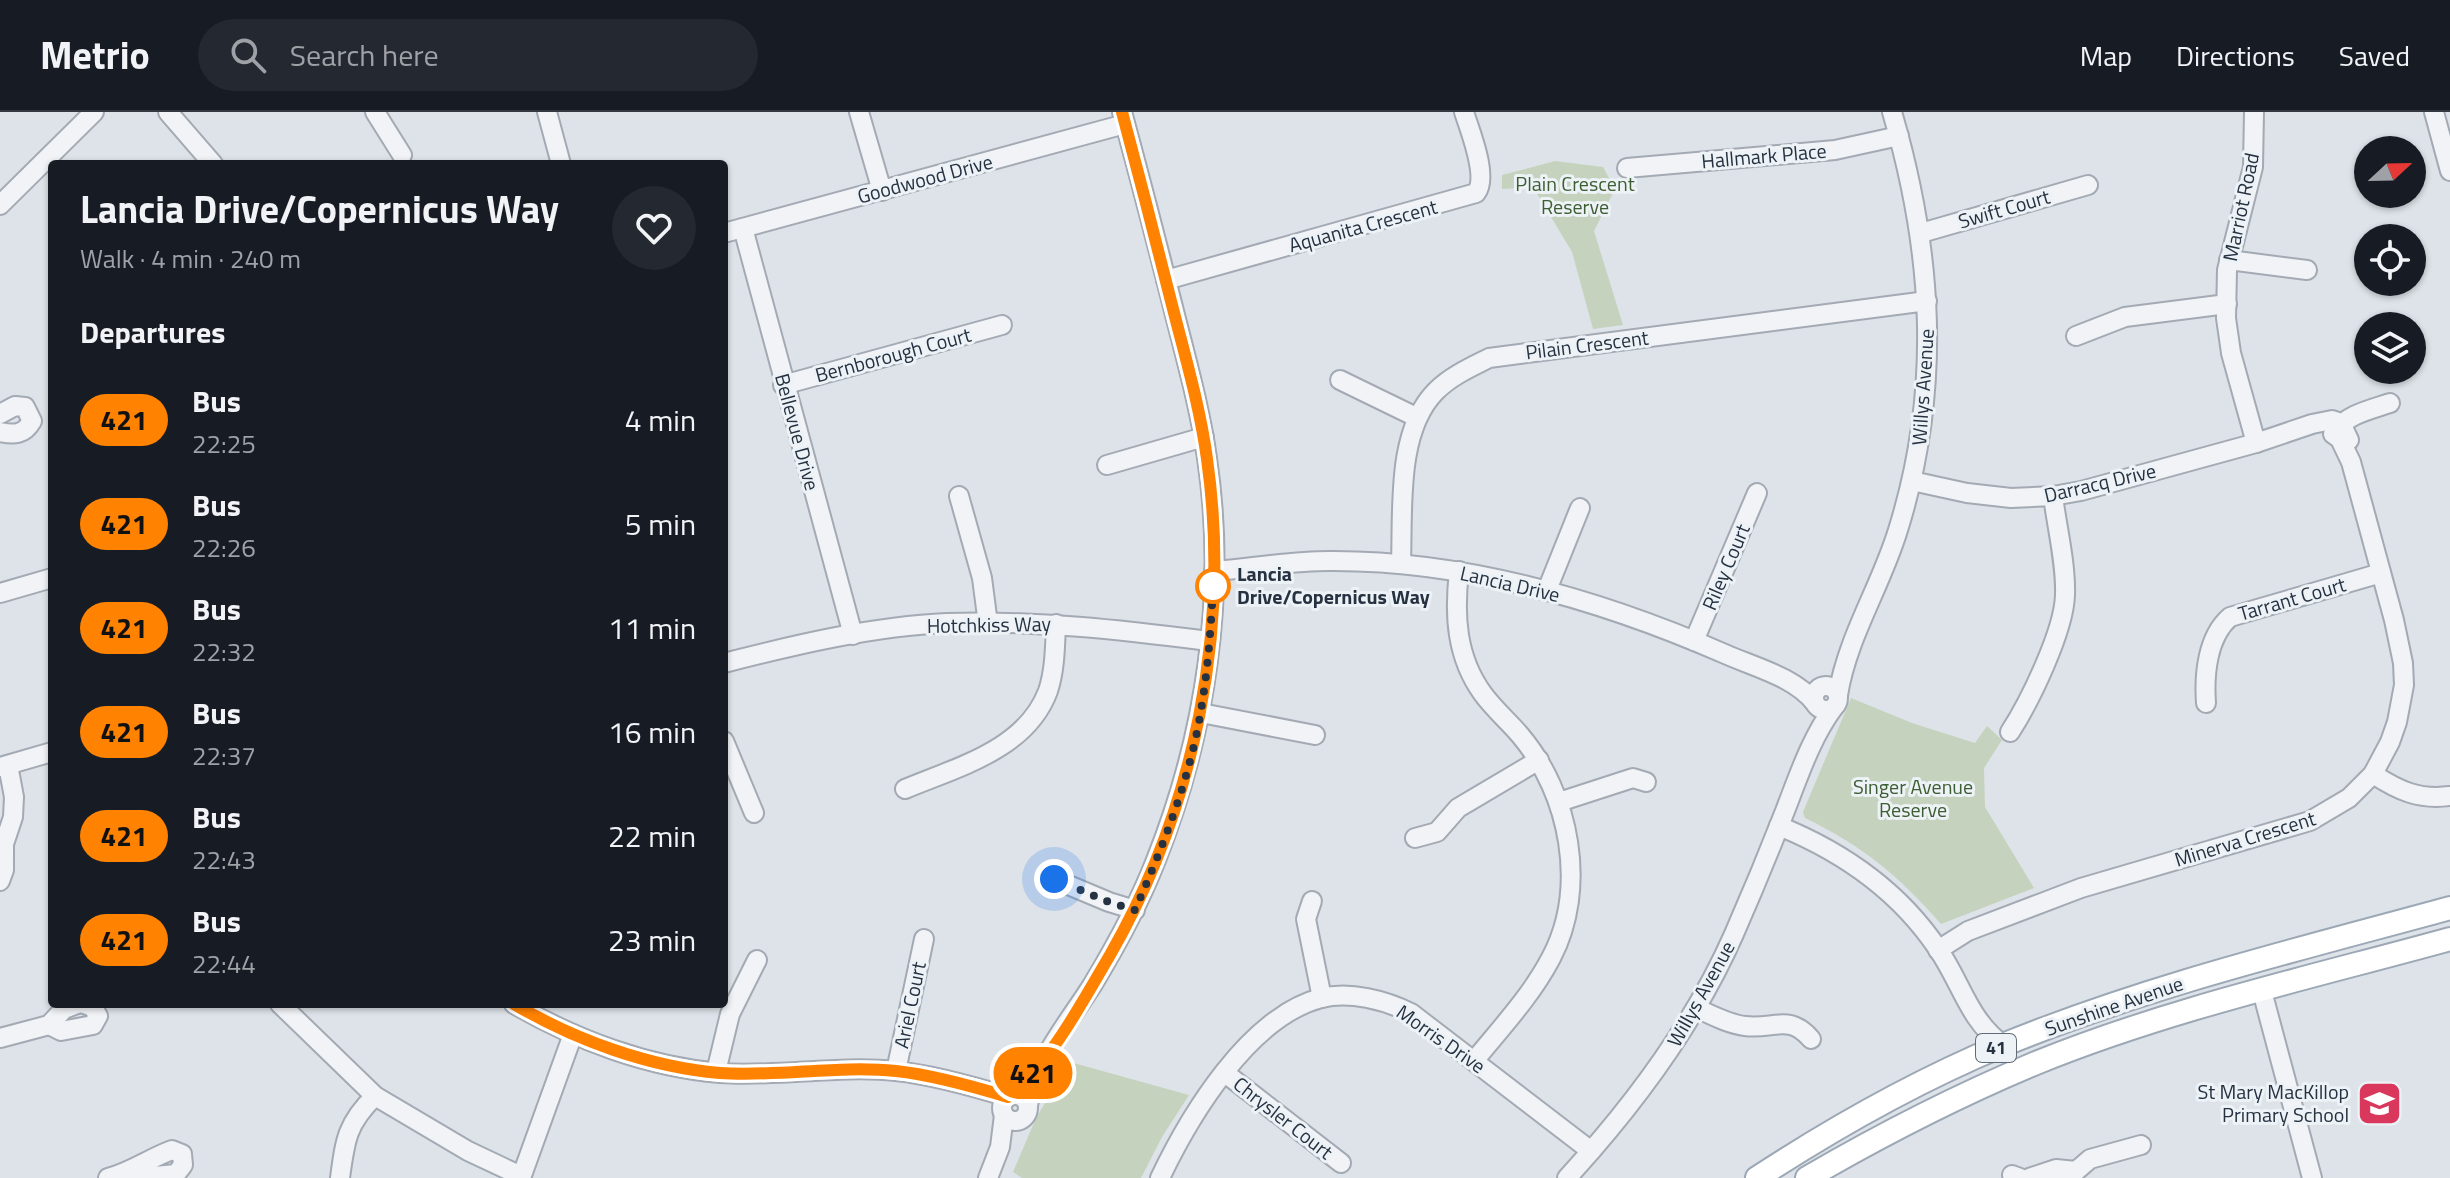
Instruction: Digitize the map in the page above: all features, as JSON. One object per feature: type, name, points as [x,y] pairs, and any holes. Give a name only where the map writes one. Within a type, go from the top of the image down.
[{"type":"main road","name":"Sunshine Avenue","points":[[1757,1178],[1872,1109],[2003,1045],[2113,1004],[2450,908]]},
{"type":"main road","name":"Sunshine Avenue","points":[[1807,1178],[1935,1109],[2037,1063],[2111,1036],[2450,939]]},
{"type":"main road","points":[[2254,963],[2262,991]]},
{"type":"main road","points":[[1981,1055],[1991,1063],[2002,1066],[2061,1046],[2111,1036]]},
{"type":"street","points":[[0,205],[94,112]]},
{"type":"street","points":[[168,112],[210,160]]},
{"type":"street","points":[[375,112],[404,155]]},
{"type":"street","points":[[547,112],[560,160]]},
{"type":"street","points":[[859,112],[882,191]]},
{"type":"street","name":"Aquanita Crescent","points":[[1166,280],[1468,198],[1481,188],[1481,174],[1464,112]]},
{"type":"street","name":"Willys Avenue","points":[[1567,1178],[1648,1082],[1696,1008],[1733,936],[1813,741],[1825,697],[1850,654],[1887,563],[1912,481],[1926,383],[1927,301],[1921,233],[1892,112]]},
{"type":"street","name":"Marriot Road","points":[[2254,112],[2253,167],[2229,260],[2227,304],[2231,353],[2256,443]]},
{"type":"street","points":[[2434,112],[2450,171]]},
{"type":"street","points":[[988,1178],[1013,1108],[1095,980],[1135,910],[1175,808],[1201,713],[1214,571],[1210,483],[1204,437],[1123,118]]},
{"type":"street","name":"Goodwood Drive","points":[[728,232],[882,191],[1123,118]]},
{"type":"street","name":"Hallmark Place","points":[[1627,168],[1835,150],[1899,136]]},
{"type":"street","name":"Swift Court","points":[[1921,233],[2088,185]]},
{"type":"street","name":"Bellevue Drive","points":[[743,228],[853,635]]},
{"type":"street","points":[[2229,260],[2307,270]]},
{"type":"street","name":"Pilain Crescent","points":[[1401,563],[1407,450],[1416,417],[1436,390],[1489,358],[1927,301]]},
{"type":"street","points":[[2076,336],[2125,317],[2227,304]]},
{"type":"street","name":"Bernborough Court","points":[[783,385],[1004,325]]},
{"type":"street","points":[[1340,380],[1416,417]]},
{"type":"street","name":"Darracq Drive","points":[[1912,481],[2002,497],[2053,496],[2256,443],[2324,421],[2337,428],[2358,413],[2390,403]]},
{"type":"street","points":[[0,414],[15,406],[25,407],[32,421],[26,430],[18,434],[0,432]]},
{"type":"street","name":"Minerva Crescent","points":[[1938,950],[1968,931],[2081,888],[2310,821],[2349,798],[2373,774],[2390,742],[2402,703],[2404,685],[2400,644],[2351,462],[2348,435],[2337,428]]},
{"type":"street","points":[[1107,465],[1204,437]]},
{"type":"street","name":"Riley Court","points":[[1694,641],[1757,493]]},
{"type":"street","points":[[959,496],[982,578],[988,624]]},
{"type":"street","points":[[2010,734],[2029,702],[2064,610],[2065,590],[2053,496]]},
{"type":"street","points":[[1547,590],[1580,508]]},
{"type":"street","name":"Lancia Drive","points":[[1214,571],[1327,561],[1401,563],[1459,571],[1547,590],[1694,641],[1825,697]]},
{"type":"street","points":[[1459,571],[1456,620],[1472,676],[1539,760],[1559,802],[1570,852],[1570,881],[1561,934],[1552,956],[1526,998],[1474,1061]]},
{"type":"street","name":"Tarrant Court","points":[[2200,694],[2216,635],[2230,617],[2381,573]]},
{"type":"street","points":[[0,593],[48,579]]},
{"type":"street","name":"Hotchkiss Way","points":[[728,662],[853,635],[945,623],[1056,624],[1209,641]]},
{"type":"street","points":[[905,789],[985,755],[1014,738],[1028,724],[1047,691],[1054,664],[1056,624]]},
{"type":"street","points":[[1201,713],[1315,735]]},
{"type":"street","points":[[728,751],[754,813]]},
{"type":"street","points":[[0,881],[4,870],[2,845],[13,817],[14,797],[4,766],[48,753]]},
{"type":"street","points":[[1415,838],[1439,837],[1458,808],[1539,760]]},
{"type":"street","points":[[1559,802],[1638,774]]},
{"type":"street","points":[[2373,774],[2410,795],[2433,798],[2450,796]]},
{"type":"street","points":[[1779,826],[1819,843],[1862,870],[1905,909],[1938,950],[1983,1028],[2003,1045]]},
{"type":"street","points":[[1054,879],[1135,910]]},
{"type":"street","points":[[1303,911],[1322,998]]},
{"type":"street","name":"Ariel Court","points":[[896,1071],[924,939]]},
{"type":"street","points":[[716,1072],[730,1014],[757,960]]},
{"type":"street","points":[[2262,991],[2312,1178]]},
{"type":"street","name":"Morris Drive","points":[[1160,1178],[1187,1129],[1225,1073],[1263,1030],[1280,1017],[1322,998],[1358,997],[1395,1005],[1411,1013],[1591,1151]]},
{"type":"street","points":[[1966,1003],[1981,1055]]},
{"type":"street","points":[[0,1038],[49,1025],[67,1008]]},
{"type":"street","points":[[49,1025],[61,1031],[93,1025],[98,1016],[94,1008]]},
{"type":"street","points":[[284,1008],[375,1096],[468,1151],[521,1177],[573,1034]]},
{"type":"street","points":[[522,1008],[573,1034],[653,1060],[716,1072],[896,1071],[966,1087],[1013,1108]]},
{"type":"street","points":[[1696,1008],[1744,1026],[1784,1023],[1808,1029]]},
{"type":"street","name":"Chrysler Court","points":[[1225,1073],[1341,1163]]},
{"type":"street","points":[[340,1178],[344,1144],[357,1114],[375,1096]]},
{"type":"street","points":[[2021,1177],[2056,1169],[2078,1174],[2090,1159],[2141,1145]]},
{"type":"street","points":[[108,1178],[128,1173]]},
{"type":"green space","name":"Plain Crescent Reserve","points":[[1555,161],[1603,167],[1615,189],[1594,231],[1623,325],[1593,329],[1572,252],[1533,187],[1502,189],[1502,175]]},
{"type":"green space","name":"Singer Avenue Reserve","points":[[1851,698],[1912,723],[1975,743],[1987,726],[2002,740],[1984,768],[1985,807],[2034,888],[1941,924],[1879,864],[1845,840],[1805,818],[1803,812]]},
{"type":"green space","points":[[1070,1062],[1189,1095],[1141,1178],[1022,1178],[1013,1172],[1036,1118]]},
{"type":"bus line","name":"421","points":[[522,1008],[559,1028],[620,1052],[716,1072],[798,1074],[849,1070],[896,1071],[1008,1097],[1041,1065],[1125,928],[1155,862],[1175,808],[1201,713],[1209,641],[1214,571],[1210,483],[1204,437],[1122,112]]},
{"type":"place","name":"Lancia Drive/Copernicus Way","points":[[1213,586]]},
{"type":"place","name":"St Mary MacKillop Primary School","points":[[2380,1104]]},
{"type":"route","points":[[1054,879],[1135,910],[1175,808],[1201,713],[1213,586]]}]
